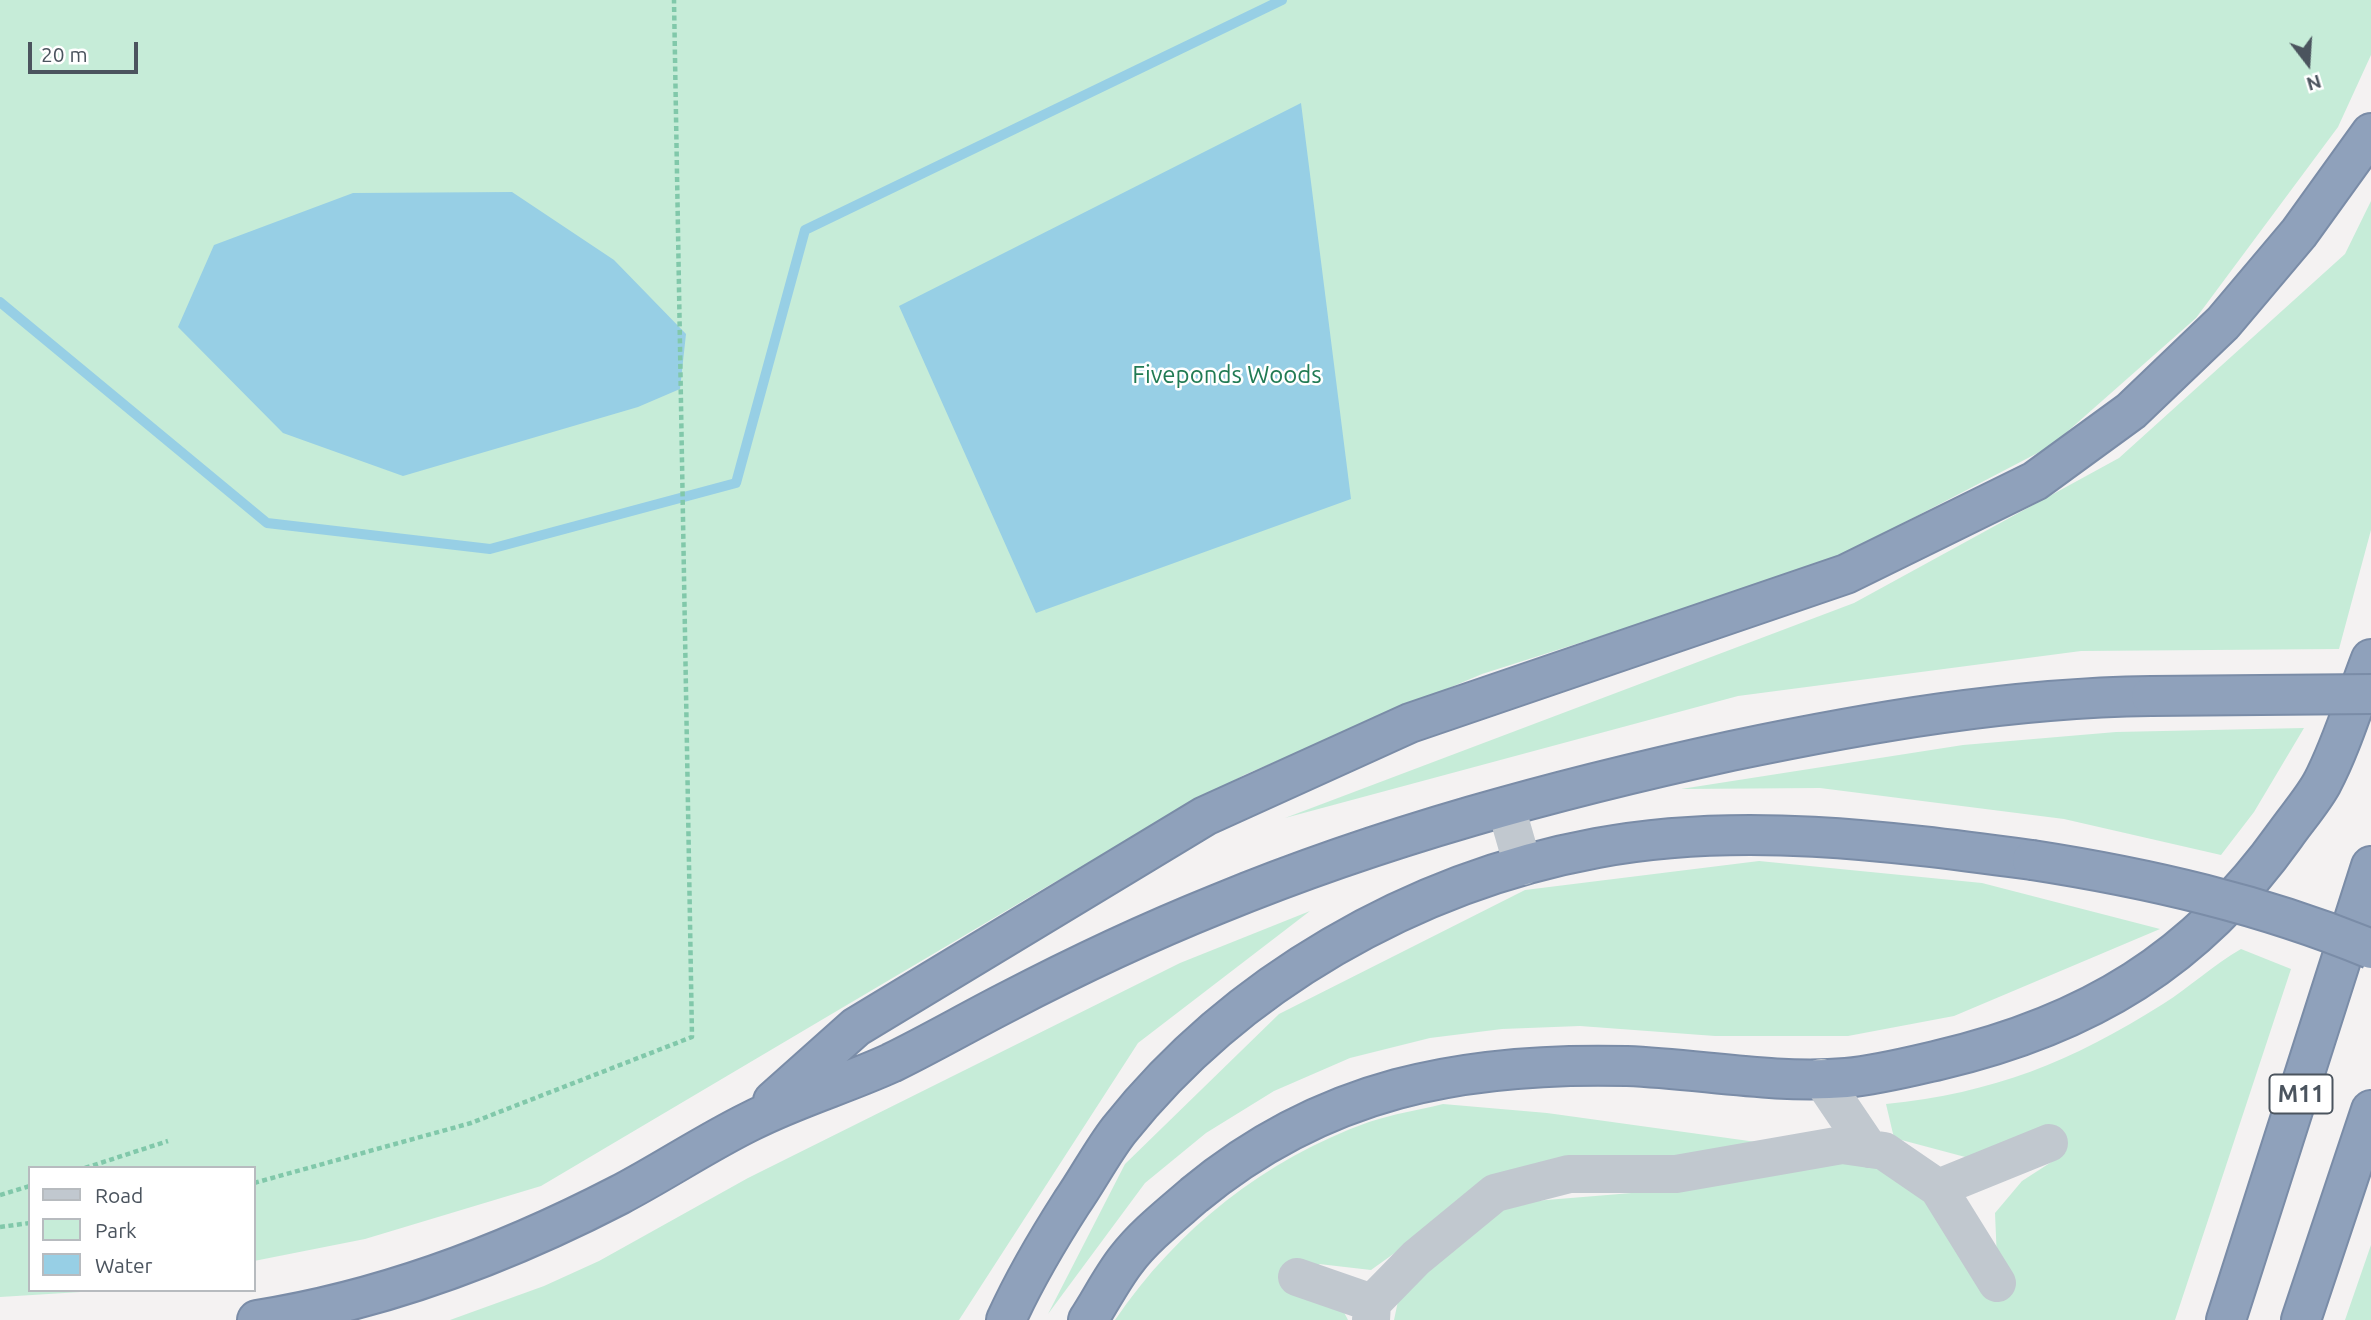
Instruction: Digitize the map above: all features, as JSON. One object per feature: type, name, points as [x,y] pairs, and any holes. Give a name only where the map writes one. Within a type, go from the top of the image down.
[{"type":"highway","points":[[751,1121],[856,1027],[1205,817],[1410,723],[1846,574],[2035,481],[2131,411],[2223,323],[2299,233],[2371,133]]},
{"type":"highway","points":[[1088,1320],[1126,1258],[1173,1213],[1230,1166],[1293,1127],[1364,1098],[1438,1078],[1526,1067],[1630,1066],[1735,1077],[1846,1078],[1900,1069],[2003,1045],[2095,1007],[2157,967],[2208,925],[2255,877],[2321,784],[2371,659]]},
{"type":"highway","points":[[257,1320],[393,1288],[505,1250],[618,1196],[751,1121],[893,1062],[1031,989],[1220,903],[1405,836],[1662,766],[1913,716],[2077,697],[2371,694]]},
{"type":"highway","points":[[1006,1320],[1028,1271],[1119,1131],[1185,1059],[1251,1000],[1347,939],[1422,901],[1522,866],[1598,848],[1716,837],[1796,836],[1872,841],[2032,860],[2143,879],[2208,894],[2371,949]]},
{"type":"highway","name":"M11","points":[[2226,1320],[2371,866]]},
{"type":"highway","name":"M11","points":[[2301,1320],[2371,1110]]},
{"type":"lane","points":[[1506,807],[1522,866]]},
{"type":"lane","points":[[1821,1078],[1869,1149]]},
{"type":"lane","points":[[1938,1188],[2049,1143]]},
{"type":"lane","points":[[1297,1277],[1371,1312],[1416,1258],[1495,1194],[1569,1174],[1676,1174],[1842,1145],[1884,1151],[1938,1188],[1997,1283]]},
{"type":"path","points":[[256,1182],[471,1123],[692,1037],[674,0]]},
{"type":"path","points":[[91,1166],[168,1141]]},
{"type":"path","points":[[0,1195],[28,1187]]},
{"type":"path","points":[[0,1227],[28,1223]]},
{"type":"green space","name":"Fiveponds Woods","points":[[0,0],[2371,0],[2371,55],[2338,127],[2196,318],[2051,446],[1821,566],[1482,674],[1244,775],[1048,886],[541,1186],[365,1239],[256,1261],[256,1166],[28,1166],[28,1292],[81,1292],[0,1297]]},
{"type":"green space","points":[[2371,201],[2371,530],[2339,649],[2081,651],[1738,696],[1285,818],[1854,603],[2119,458],[2345,254]]},
{"type":"green space","points":[[2304,728],[2254,812],[2221,855],[2064,819],[1820,788],[1681,789],[1963,745],[2116,732]]},
{"type":"green space","points":[[1759,861],[1982,883],[2160,929],[1954,1016],[1848,1036],[1715,1036],[1580,1026],[1502,1029],[1430,1038],[1350,1058],[1274,1091],[1206,1133],[1145,1183],[1048,1314],[1125,1164],[1279,1014],[1525,890]]},
{"type":"green space","points":[[1310,911],[1138,1043],[959,1320],[450,1320],[544,1286],[599,1261],[748,1178],[1180,963]]},
{"type":"green space","points":[[2241,949],[2291,969],[2175,1320],[1394,1320],[1401,1287],[1510,1203],[1656,1191],[1779,1160],[1875,1161],[1997,1260],[1995,1213],[2022,1181],[2053,1161],[1969,1158],[1894,1138],[1886,1104],[1962,1092],[1997,1083],[2063,1058],[2096,1043],[2163,1004]]},
{"type":"green space","points":[[1443,1104],[1547,1113],[1778,1145],[1473,1197],[1371,1270],[1319,1264],[1348,1320],[1115,1320],[1139,1287],[1195,1227],[1259,1177],[1331,1137],[1369,1122]]},
{"type":"green space","points":[[2371,1245],[2371,1320],[2345,1320]]},
{"type":"water","points":[[1301,103],[1351,499],[1036,613],[899,306]]},
{"type":"water","points":[[512,192],[614,260],[686,334],[680,389],[638,407],[403,476],[283,433],[178,327],[214,245],[353,193]]},
{"type":"waterway","points":[[0,302],[267,523],[490,549],[736,483],[805,230],[1282,0]]}]
